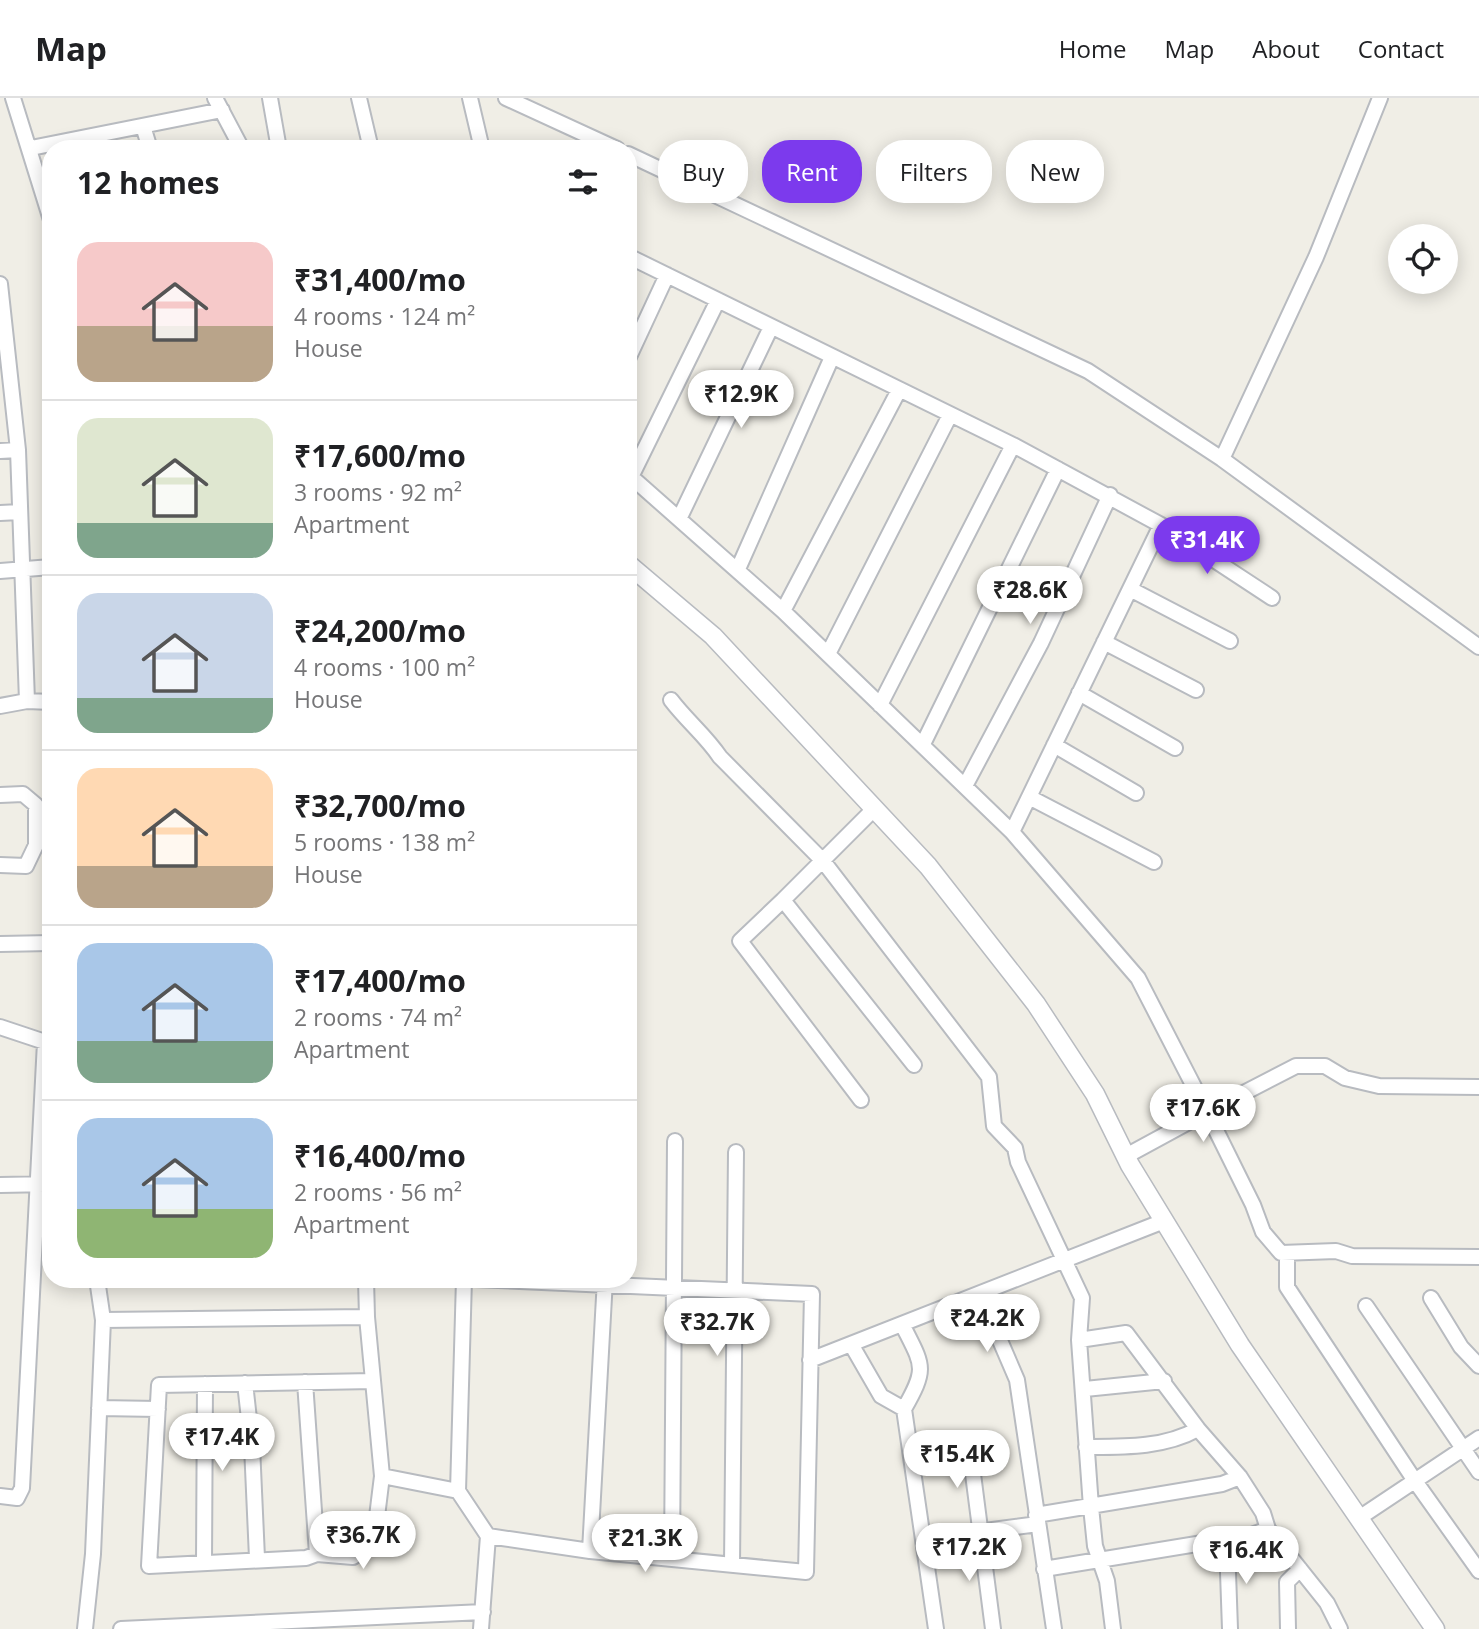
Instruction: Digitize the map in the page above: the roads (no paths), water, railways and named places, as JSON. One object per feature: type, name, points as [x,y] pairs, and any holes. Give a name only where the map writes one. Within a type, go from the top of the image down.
[{"type":"street","points":[[13,98],[42,188]]},
{"type":"street","points":[[270,98],[277,140]]},
{"type":"street","points":[[359,98],[368,140]]},
{"type":"street","points":[[470,98],[480,140]]},
{"type":"street","points":[[506,98],[597,140]]},
{"type":"street","points":[[1222,459],[1316,257],[1380,98]]},
{"type":"street","points":[[96,140],[218,104],[238,140]]},
{"type":"street","points":[[144,126],[148,140]]},
{"type":"street","points":[[31,148],[42,147]]},
{"type":"street","points":[[637,158],[1088,371],[1222,459],[1479,648]]},
{"type":"street","points":[[637,260],[1109,495],[1161,525],[1272,598]]},
{"type":"street","points":[[637,340],[667,275]]},
{"type":"street","points":[[0,284],[7,394],[18,450],[27,701]]},
{"type":"street","points":[[637,461],[718,300]]},
{"type":"street","points":[[680,517],[771,327]]},
{"type":"street","points":[[738,569],[832,357]]},
{"type":"street","points":[[783,611],[900,390]]},
{"type":"street","points":[[828,654],[950,415]]},
{"type":"street","points":[[880,705],[1013,445]]},
{"type":"street","points":[[0,451],[18,450]]},
{"type":"street","points":[[923,744],[1058,469]]},
{"type":"street","points":[[637,481],[783,611],[1012,832],[1138,978],[1253,1205],[1263,1231],[1281,1253],[1336,1251],[1352,1256],[1479,1257]]},
{"type":"street","points":[[965,786],[1041,643],[1109,495]]},
{"type":"street","points":[[0,513],[20,512]]},
{"type":"street","points":[[1012,832],[1161,525]]},
{"type":"street","points":[[0,571],[42,567]]},
{"type":"street","points":[[637,572],[713,636],[928,866],[1036,1004],[1094,1094],[1126,1156],[1240,1345],[1435,1629]]},
{"type":"street","points":[[1130,589],[1230,641]]},
{"type":"street","points":[[1104,642],[1196,690]]},
{"type":"street","points":[[1079,693],[1175,748]]},
{"type":"street","points":[[671,700],[695,731],[707,739],[720,757],[823,862],[989,1077],[994,1126],[1016,1148],[1018,1161],[1082,1298],[1079,1340],[1085,1389],[1091,1507],[1095,1546],[1107,1581],[1113,1629]]},
{"type":"street","points":[[0,706],[27,701],[42,702]]},
{"type":"street","points":[[1054,745],[1136,793]]},
{"type":"street","points":[[0,795],[23,794],[36,806],[36,845],[26,866],[0,865]]},
{"type":"street","points":[[1029,797],[1154,862]]},
{"type":"street","points":[[861,1100],[740,941],[874,809]]},
{"type":"street","points":[[783,900],[914,1065]]},
{"type":"street","points":[[0,944],[42,943]]},
{"type":"street","points":[[0,1027],[42,1041]]},
{"type":"street","points":[[1126,1156],[1296,1066],[1325,1066],[1345,1078],[1379,1086],[1479,1087]]},
{"type":"street","points":[[672,1559],[675,1141]]},
{"type":"street","points":[[732,1565],[736,1152]]},
{"type":"street","points":[[0,1185],[42,1184]]},
{"type":"street","points":[[0,1496],[17,1498],[22,1488],[42,1194]]},
{"type":"street","points":[[810,1360],[1164,1221]]},
{"type":"street","points":[[1287,1253],[1287,1287],[1415,1481],[1479,1571]]},
{"type":"street","points":[[488,1536],[590,1551],[806,1572],[812,1294],[637,1285]]},
{"type":"street","points":[[85,1629],[93,1554],[103,1320],[98,1288]]},
{"type":"street","points":[[366,1288],[382,1476],[374,1541],[353,1557],[317,1554],[306,1558],[257,1558],[149,1566],[159,1385],[373,1381]]},
{"type":"street","points":[[464,1288],[458,1492],[488,1536],[481,1629]]},
{"type":"street","points":[[590,1551],[605,1288]]},
{"type":"street","points":[[979,1294],[1017,1380],[1054,1629]]},
{"type":"street","points":[[1431,1298],[1461,1347],[1479,1366]]},
{"type":"street","points":[[1366,1306],[1479,1472]]},
{"type":"street","points":[[103,1320],[367,1317]]},
{"type":"street","points":[[902,1324],[921,1361],[921,1380],[904,1409],[936,1629]]},
{"type":"street","points":[[1079,1340],[1126,1333],[1198,1429],[1240,1478],[1263,1513],[1268,1529],[1327,1603],[1340,1629]]},
{"type":"street","points":[[851,1344],[881,1396],[904,1409]]},
{"type":"street","points":[[1085,1389],[1164,1381]]},
{"type":"street","points":[[305,1382],[317,1554]]},
{"type":"street","points":[[245,1383],[252,1446],[257,1558]]},
{"type":"street","points":[[204,1562],[205,1384]]},
{"type":"street","points":[[99,1408],[158,1409]]},
{"type":"street","points":[[1086,1447],[1135,1447],[1182,1438],[1198,1429]]},
{"type":"street","points":[[1359,1518],[1479,1438]]},
{"type":"street","points":[[969,1443],[993,1629]]},
{"type":"street","points":[[382,1476],[458,1492]]},
{"type":"street","points":[[923,1539],[980,1532],[1091,1507],[1222,1484],[1240,1478]]},
{"type":"street","points":[[1044,1569],[1215,1541],[1227,1544],[1268,1529]]},
{"type":"street","points":[[1227,1544],[1230,1629]]},
{"type":"street","points":[[1289,1629],[1287,1582],[1300,1569]]},
{"type":"street","points":[[121,1629],[398,1623],[483,1612]]}]
